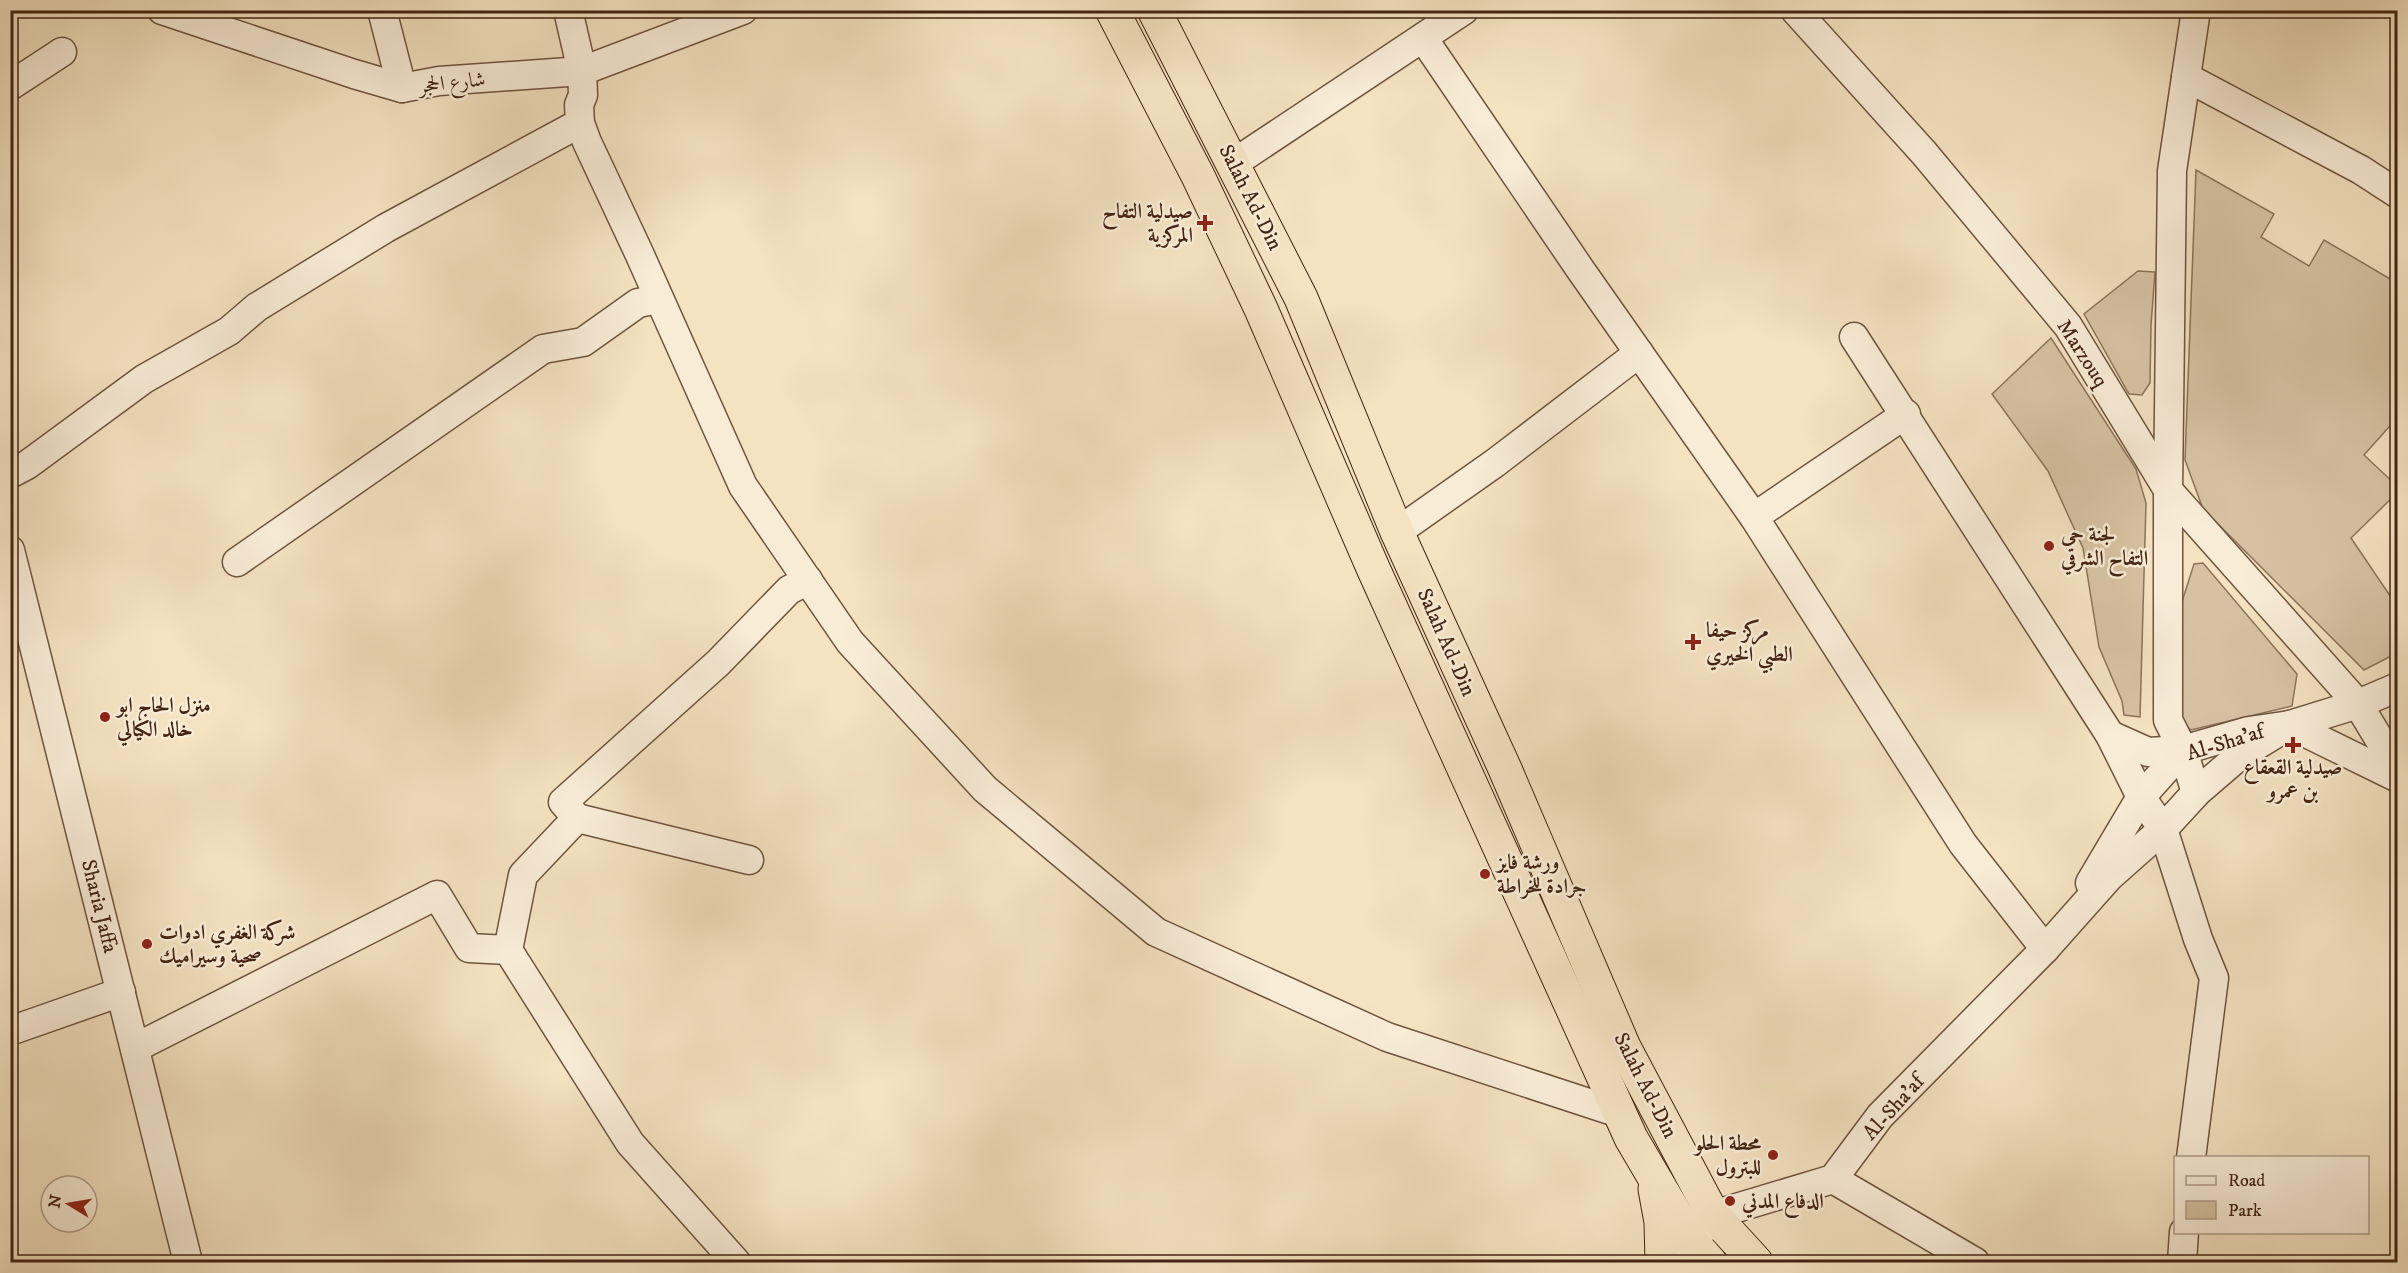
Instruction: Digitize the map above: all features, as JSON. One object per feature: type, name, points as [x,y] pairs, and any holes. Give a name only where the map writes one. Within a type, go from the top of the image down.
[{"type":"highway","name":"Salah Ad-Din","points":[[1112,10],[1198,176],[1261,309],[1373,568],[1631,1138],[1653,1175],[1694,1256]]},
{"type":"highway","name":"Salah Ad-Din","points":[[1154,10],[1301,297],[1402,543],[1505,769],[1624,1047],[1713,1215],[1756,1263]]},
{"type":"highway","points":[[1373,568],[1402,543]]},
{"type":"highway","points":[[1653,1175],[1661,1222],[1662,1263]]},
{"type":"street","name":"شارع الحجر","points":[[162,10],[402,88],[439,81],[582,71],[743,10]]},
{"type":"street","points":[[382,10],[402,88]]},
{"type":"street","points":[[568,10],[582,71],[583,95],[579,105],[580,123],[586,142],[743,486],[850,642],[985,789],[1156,932],[1387,1037],[1620,1113]]},
{"type":"street","points":[[1234,163],[1464,10]]},
{"type":"street","name":"Marzouq","points":[[1795,10],[1924,153],[2068,326],[2168,490],[2358,704],[2381,742],[2397,756]]},
{"type":"street","points":[[2196,10],[2172,171],[2168,490],[2168,720],[2183,750],[2196,794]]},
{"type":"street","points":[[1423,38],[1754,517],[1963,844],[2045,949]]},
{"type":"street","points":[[10,86],[62,52]]},
{"type":"street","points":[[2186,77],[2361,170],[2397,194]]},
{"type":"street","points":[[10,474],[27,465],[144,379],[229,331],[257,307],[386,228],[580,123]]},
{"type":"street","points":[[237,562],[543,349],[583,342],[638,303],[659,299]]},
{"type":"street","points":[[1854,337],[1906,414],[2110,735],[2141,797],[2163,829],[2198,939],[2214,978],[2191,1156]]},
{"type":"street","points":[[1402,543],[1495,463],[1639,353]]},
{"type":"street","points":[[1754,517],[1906,414]]},
{"type":"street","name":"Sharia Jaffa","points":[[13,568],[188,1263]]},
{"type":"street","points":[[749,860],[577,818],[563,802],[718,663],[789,590],[808,579]]},
{"type":"street","name":"Al-Sha'af","points":[[2045,949],[2085,891],[2141,797],[2183,750],[2249,731],[2290,725],[2358,704],[2397,687]]},
{"type":"street","points":[[2290,725],[2397,778]]},
{"type":"street","name":"Al-Sha'af","points":[[1833,1179],[1880,1116],[2045,949],[2109,877],[2239,756],[2290,725]]},
{"type":"street","points":[[2110,735],[2148,752],[2183,750]]},
{"type":"street","points":[[577,818],[523,875],[508,950],[630,1143],[736,1263]]},
{"type":"street","points":[[135,1048],[437,894],[469,948],[508,950]]},
{"type":"street","points":[[10,1031],[121,992]]},
{"type":"street","points":[[1694,1256],[1713,1215],[1833,1179],[1975,1263]]},
{"type":"street","points":[[2182,1263],[2184,1234]]},
{"type":"green space","points":[[2196,170],[2274,214],[2261,237],[2309,266],[2324,240],[2397,283],[2397,418],[2364,455],[2397,486],[2397,493],[2351,538],[2397,606],[2397,653],[2364,670],[2203,509],[2185,460]]},
{"type":"green space","points":[[2138,271],[2155,272],[2150,383],[2142,395],[2129,394],[2084,314]]},
{"type":"green space","points":[[2051,338],[2136,469],[2146,503],[2140,717],[2124,715],[2122,701],[2099,647],[2083,548],[2048,471],[1992,394]]},
{"type":"green space","points":[[2203,563],[2297,674],[2292,706],[2191,730],[2179,719],[2179,611],[2194,564]]},
{"type":"place","name":"صيدلية التفاح المركزية","points":[[1205,223]]},
{"type":"place","name":"لجنة حي التفاح الشرقي","points":[[2049,546]]},
{"type":"place","name":"مركز حيفا الطبي الخيري","points":[[1693,642]]},
{"type":"place","name":"منزل الحاج ابو خالد الكيالي","points":[[105,717]]},
{"type":"place","name":"صيدلية القعقاع بن عمرو","points":[[2293,745]]},
{"type":"place","name":"ورشة فايز جرادة للخراطة","points":[[1485,874]]},
{"type":"place","name":"شركة الغفري ادوات صحية وسيراميك","points":[[147,944]]},
{"type":"place","name":"محطة الحلو للبترول","points":[[1773,1155]]},
{"type":"place","name":"الدفاع المدني","points":[[1730,1201]]}]
